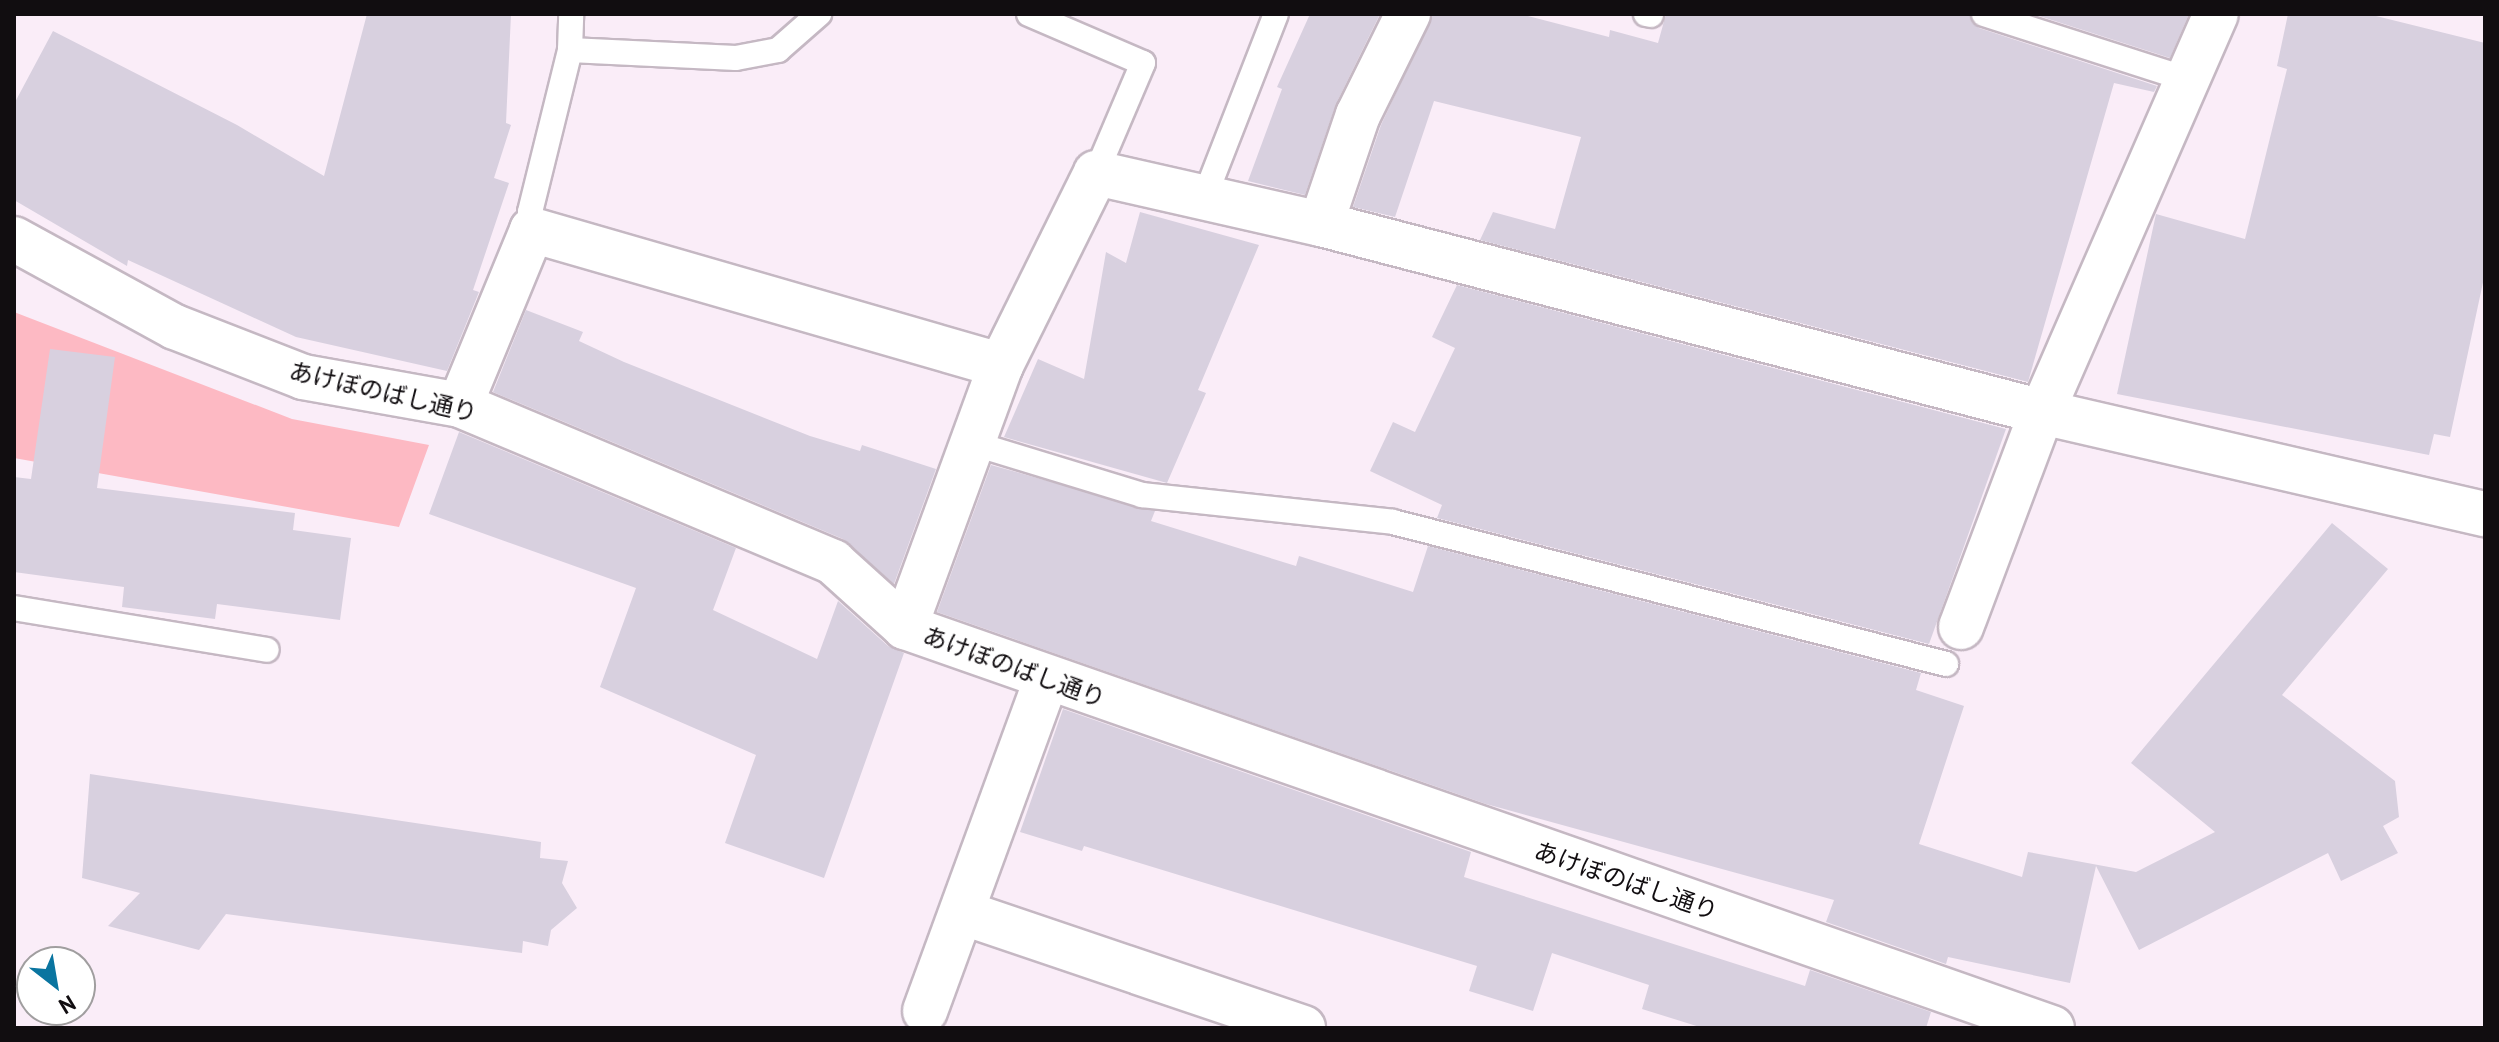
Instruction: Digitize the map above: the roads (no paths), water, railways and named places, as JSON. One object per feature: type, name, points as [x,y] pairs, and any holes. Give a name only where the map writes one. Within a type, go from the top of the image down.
[{"type":"street","points":[[1321,224],[1358,115],[1408,14]]},
{"type":"street","points":[[1954,646],[2042,412],[2216,14]]},
{"type":"street","points":[[905,627],[1001,365],[1096,173],[1321,224],[2042,412],[2485,514]]},
{"type":"street","points":[[460,405],[532,230],[1001,365]]},
{"type":"street","name":"あけぼのばし通り","points":[[14,239],[175,327],[303,377],[460,405],[833,562],[905,627],[1046,681],[2052,1028]]},
{"type":"street","points":[[925,1011],[964,913],[1046,681]]},
{"type":"street","points":[[964,913],[1303,1028]]},
{"type":"lane","points":[[532,230],[530,212],[570,50],[571,14]]},
{"type":"lane","points":[[570,50],[736,58],[778,50],[819,14]]},
{"type":"lane","points":[[1029,14],[1143,63],[1096,173]]},
{"type":"lane","points":[[1205,196],[1276,14]]},
{"type":"lane","points":[[1984,14],[2186,79]]},
{"type":"lane","points":[[972,443],[1142,495],[1393,522],[1954,646]]},
{"type":"lane","points":[[14,608],[267,650]]}]
